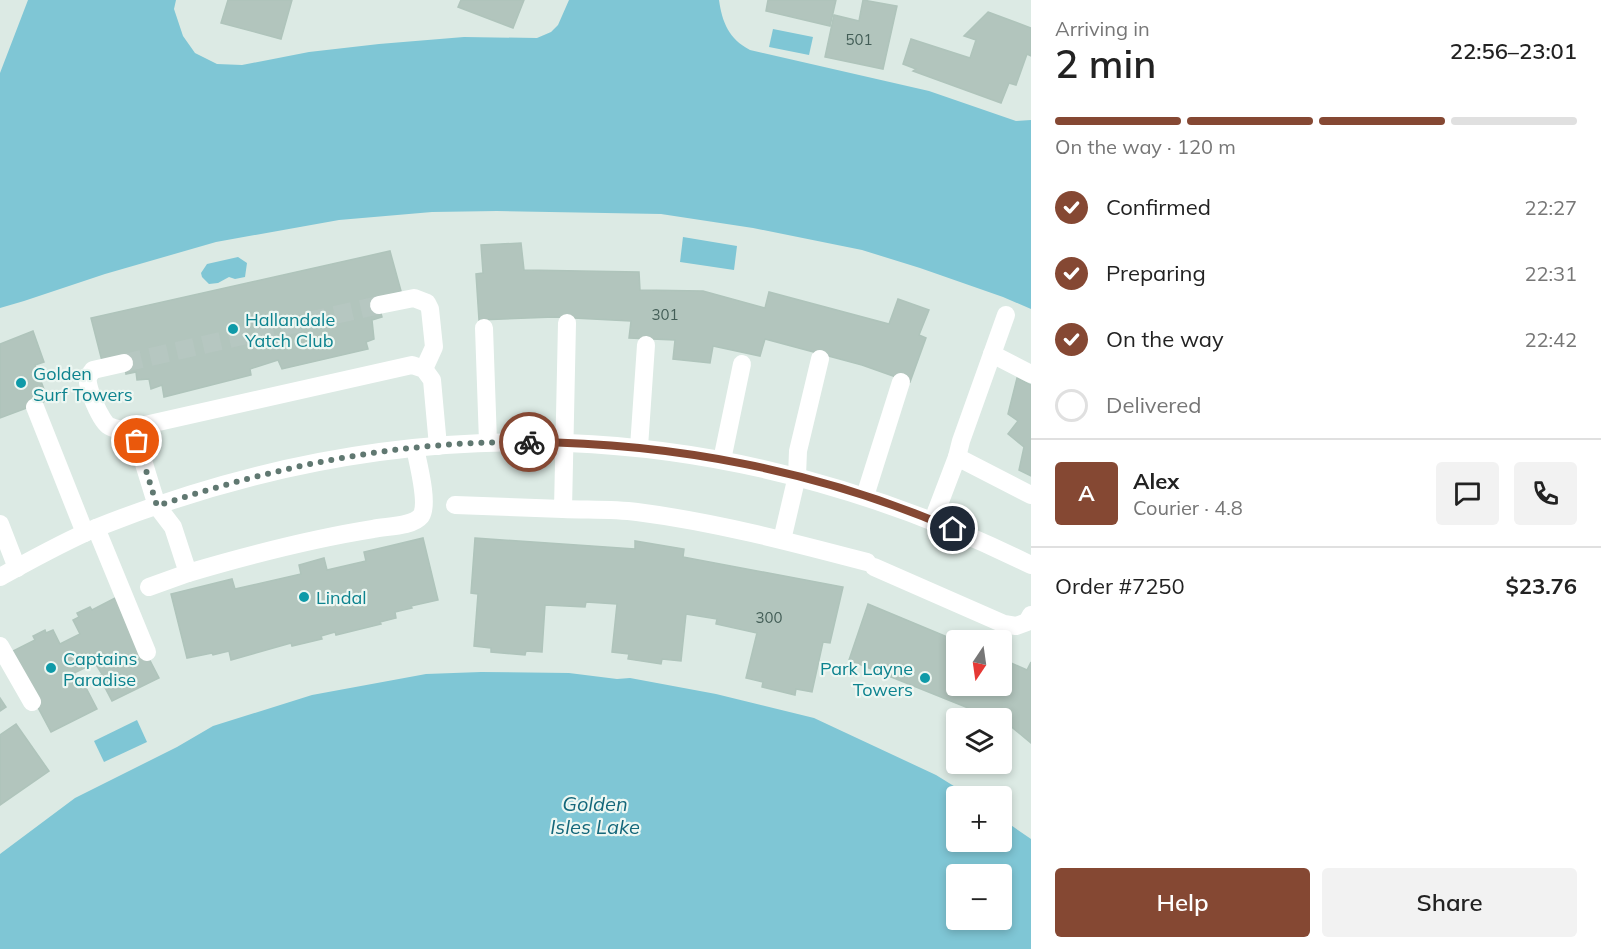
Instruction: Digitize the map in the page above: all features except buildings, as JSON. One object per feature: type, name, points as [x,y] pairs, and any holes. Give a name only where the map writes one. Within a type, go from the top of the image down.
[{"type":"street","points":[[379,305],[414,298],[427,303],[430,309],[434,347],[424,369]]},
{"type":"street","points":[[933,520],[957,458],[1006,315]]},
{"type":"street","points":[[563,508],[566,469],[564,442],[567,323]]},
{"type":"street","points":[[484,328],[488,442]]},
{"type":"street","points":[[639,447],[646,345]]},
{"type":"street","points":[[992,354],[1031,374]]},
{"type":"street","points":[[782,540],[797,476],[798,451],[820,359]]},
{"type":"street","points":[[124,363],[93,370],[88,377],[88,385],[101,420],[118,429],[138,431]]},
{"type":"street","points":[[722,460],[742,364]]},
{"type":"street","points":[[188,573],[173,527],[157,506],[137,441],[138,431],[145,425],[412,365],[424,369],[432,380],[438,446]]},
{"type":"street","points":[[865,496],[902,382]]},
{"type":"street","points":[[35,407],[147,652]]},
{"type":"street","points":[[0,577],[90,531],[157,506],[277,470],[351,456],[488,442],[564,442],[639,447],[722,460],[797,476],[865,496],[933,520],[1031,565]]},
{"type":"street","points":[[149,587],[248,555],[414,522],[422,514],[424,504],[415,448]]},
{"type":"street","points":[[957,458],[1031,495]]},
{"type":"street","points":[[455,506],[635,512],[709,524],[782,540],[870,565],[1004,624],[1017,626],[1030,620]]},
{"type":"street","points":[[0,524],[17,568]]},
{"type":"street","points":[[0,646],[32,702]]},
{"type":"water","points":[[28,0],[176,0],[174,9],[183,36],[195,53],[217,64],[242,65],[309,52],[379,44],[464,37],[537,38],[551,32],[558,25],[569,0],[719,0],[722,16],[728,29],[737,41],[750,50],[929,91],[1016,121],[1031,120],[1031,309],[920,268],[862,250],[753,228],[661,214],[497,211],[432,212],[339,220],[216,242],[105,274],[0,308],[0,73]]},
{"type":"water","points":[[773,29],[813,37],[809,55],[769,47]]},
{"type":"water","points":[[683,237],[737,246],[734,270],[680,262]]},
{"type":"water","points":[[238,257],[247,263],[245,277],[235,279],[229,277],[218,283],[209,284],[202,277],[201,273],[207,264]]},
{"type":"water","name":"Golden Isles Lake","points":[[569,673],[617,679],[630,678],[716,694],[814,718],[936,775],[954,786],[946,786],[946,852],[1012,852],[1012,826],[1031,839],[1031,949],[0,949],[0,854],[75,798],[177,747],[213,726],[312,695],[426,674]]},
{"type":"water","points":[[137,720],[147,742],[104,762],[94,741]]},
{"type":"tunnel","points":[[124,363],[379,305]]},
{"type":"way so far","points":[[137,441],[157,506],[277,470],[351,456],[471,443],[529,442]]},
{"type":"place","name":"Hallandale Yatch Club","points":[[233,329]]},
{"type":"place","name":"Golden Surf Towers","points":[[21,383]]},
{"type":"place","name":"Lindal","points":[[304,597]]},
{"type":"place","name":"Captains Paradise","points":[[51,668]]},
{"type":"place","name":"Park Layne Towers","points":[[925,678]]},
{"type":"route","points":[[529,442],[639,447],[722,460],[797,476],[865,496],[953,529]]}]
